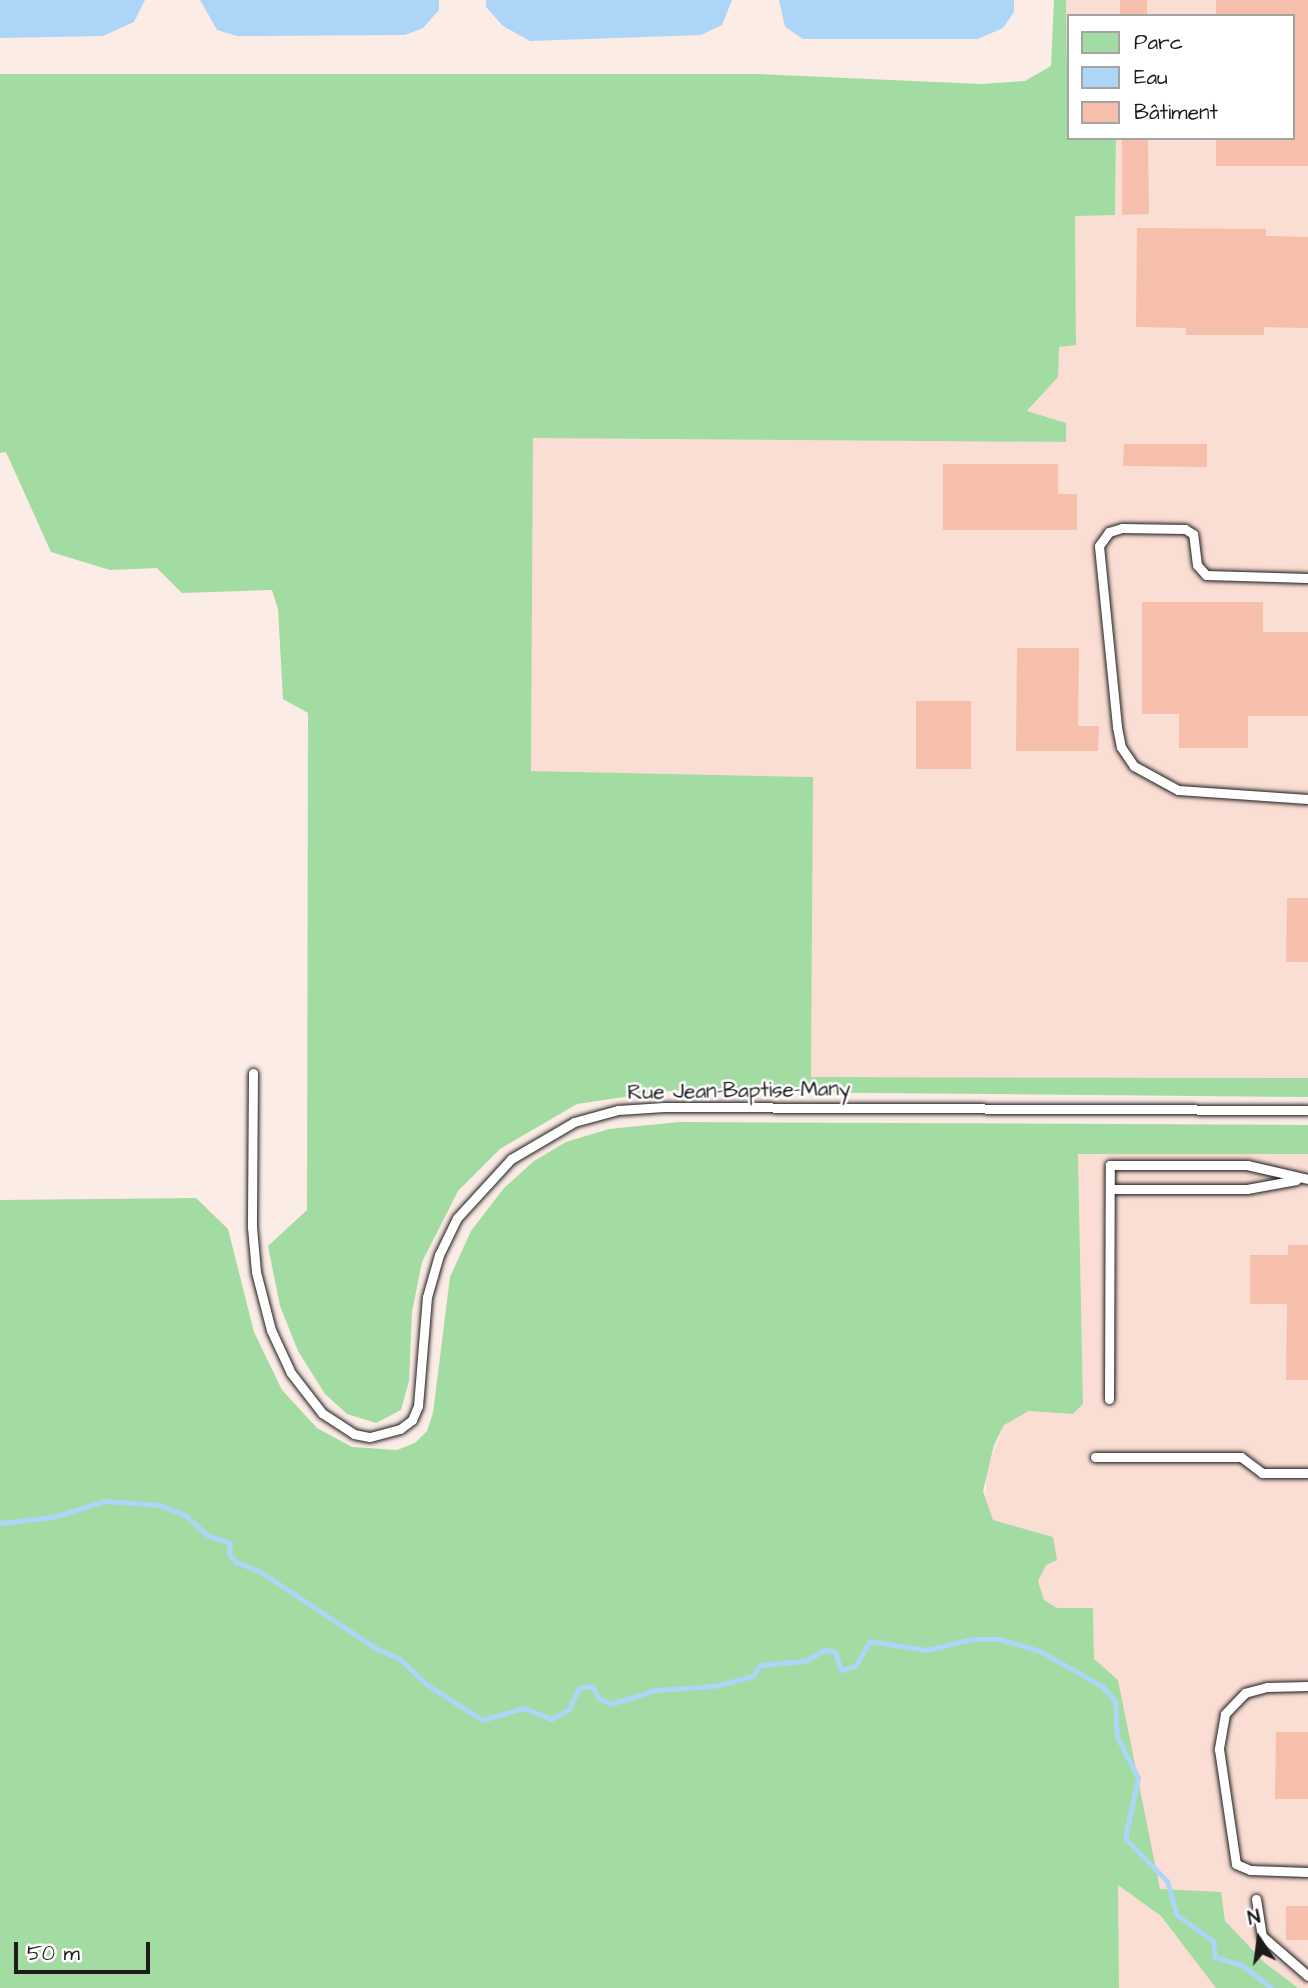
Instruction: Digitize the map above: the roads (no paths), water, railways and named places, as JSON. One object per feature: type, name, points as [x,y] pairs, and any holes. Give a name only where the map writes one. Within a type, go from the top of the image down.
[{"type":"lane","points":[[1308,578],[1206,575],[1197,565],[1193,534],[1185,529],[1122,528],[1109,532],[1099,546],[1117,727],[1121,747],[1134,765],[1178,790],[1308,799]]},
{"type":"lane","name":"Rue Jean-Baptise-Many","points":[[253,1073],[252,1227],[256,1272],[271,1330],[291,1373],[322,1413],[338,1426],[370,1437],[400,1429],[412,1420],[418,1406],[427,1297],[439,1255],[457,1218],[491,1176],[511,1159],[574,1122],[618,1111],[664,1107],[1308,1110]]},
{"type":"lane","points":[[1109,1399],[1110,1165],[1247,1165],[1305,1179]]},
{"type":"lane","points":[[1110,1189],[1247,1189],[1305,1179]]},
{"type":"lane","points":[[1095,1457],[1241,1457],[1262,1473],[1308,1473]]},
{"type":"lane","points":[[1308,1686],[1267,1687],[1245,1693],[1225,1713],[1219,1749],[1236,1864],[1250,1871],[1308,1872]]},
{"type":"lane","points":[[1256,1899],[1262,1936],[1308,1976]]},
{"type":"water","points":[[0,0],[145,0],[134,22],[103,36],[0,38]]},
{"type":"water","points":[[200,0],[439,0],[439,10],[423,28],[405,35],[237,36],[217,30]]},
{"type":"water","points":[[486,0],[732,0],[722,25],[701,35],[530,41],[503,26],[486,7]]},
{"type":"water","points":[[779,0],[1014,0],[1014,12],[1003,28],[978,39],[803,39],[785,27]]},
{"type":"waterway","points":[[0,1523],[53,1517],[105,1501],[160,1505],[185,1515],[207,1535],[230,1543],[229,1554],[236,1562],[261,1572],[377,1649],[400,1659],[426,1684],[482,1720],[524,1708],[551,1719],[569,1709],[579,1688],[592,1686],[598,1698],[611,1704],[655,1690],[714,1686],[753,1676],[760,1665],[805,1661],[826,1649],[835,1652],[841,1670],[855,1666],[870,1641],[926,1650],[973,1639],[999,1639],[1040,1651],[1103,1687],[1115,1701],[1117,1737],[1138,1778],[1125,1838],[1167,1881],[1177,1915],[1213,1941],[1215,1957],[1242,1965],[1271,1988]]}]
